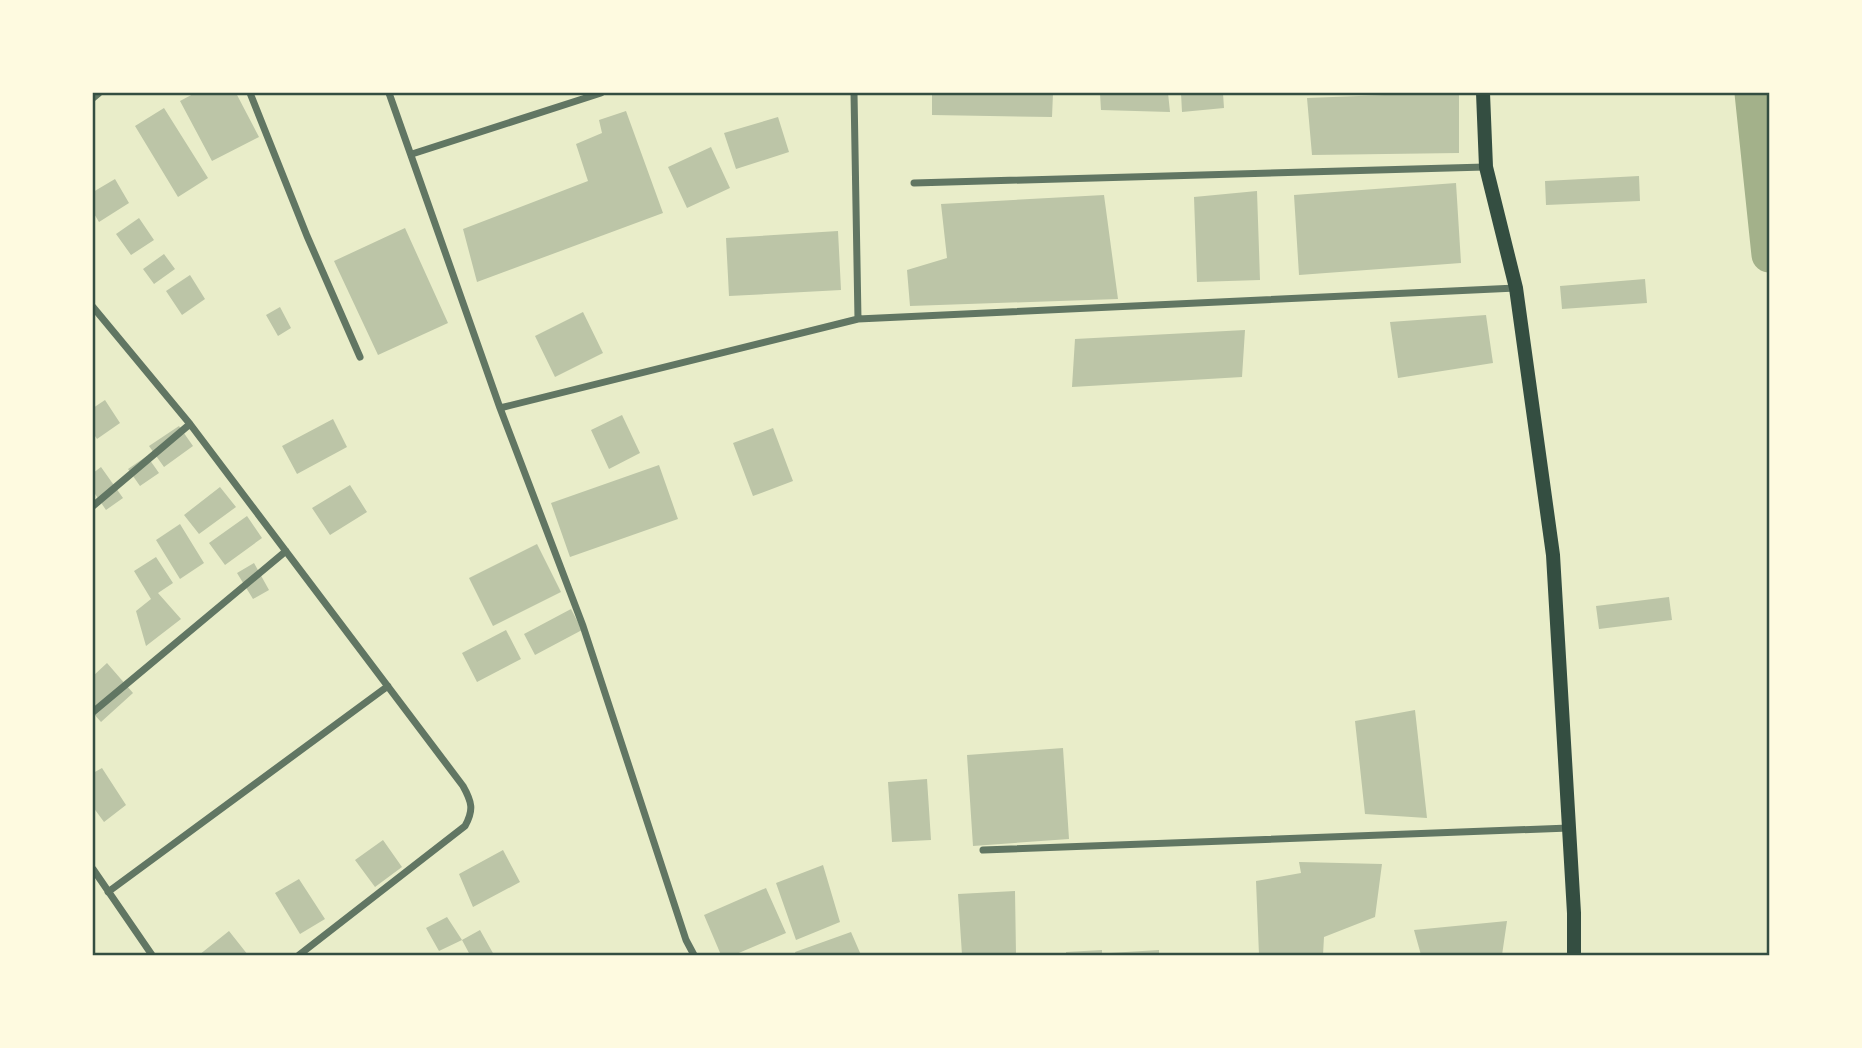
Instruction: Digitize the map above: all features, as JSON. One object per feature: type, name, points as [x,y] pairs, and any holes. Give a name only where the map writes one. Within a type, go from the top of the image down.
[{"type":"main road","points":[[1483,93],[1486,167],[1516,288],[1553,555],[1574,955]]},
{"type":"street","points":[[93,98],[99,93]]},
{"type":"street","points":[[250,93],[307,236],[360,357]]},
{"type":"street","points":[[388,93],[412,154],[500,408],[583,626],[686,940],[694,955]]},
{"type":"street","points":[[412,154],[601,93]]},
{"type":"street","points":[[854,93],[858,319]]},
{"type":"street","points":[[914,183],[1486,167]]},
{"type":"street","points":[[500,408],[858,319],[1516,288]]},
{"type":"street","points":[[94,311],[190,424],[463,786],[471,802],[472,815],[465,826],[299,955]]},
{"type":"street","points":[[93,506],[190,424]]},
{"type":"street","points":[[93,712],[286,551]]},
{"type":"street","points":[[108,892],[388,686]]},
{"type":"street","points":[[983,850],[1569,828]]},
{"type":"street","points":[[93,869],[152,955]]},
{"type":"building","points":[[195,93],[236,93],[259,137],[212,161],[180,101]]},
{"type":"building","points":[[932,93],[1053,93],[1052,117],[932,115]]},
{"type":"building","points":[[1100,93],[1168,93],[1170,112],[1101,110]]},
{"type":"building","points":[[1181,93],[1223,93],[1224,108],[1182,112]]},
{"type":"building","points":[[1459,93],[1459,153],[1312,155],[1307,98]]},
{"type":"building","points":[[164,108],[208,178],[178,197],[135,126]]},
{"type":"building","points":[[626,111],[663,213],[477,282],[463,229],[588,181],[576,144],[602,133],[599,120]]},
{"type":"building","points":[[778,117],[789,152],[736,169],[724,133]]},
{"type":"building","points":[[711,147],[730,188],[687,208],[668,167]]},
{"type":"building","points":[[1639,176],[1640,201],[1546,205],[1545,181]]},
{"type":"building","points":[[115,179],[129,203],[99,222],[93,212],[93,192]]},
{"type":"building","points":[[1456,183],[1461,263],[1299,275],[1294,195]]},
{"type":"building","points":[[1257,191],[1260,280],[1197,282],[1194,197]]},
{"type":"building","points":[[1104,195],[1118,299],[910,306],[907,270],[947,258],[941,204]]},
{"type":"building","points":[[139,218],[154,240],[131,255],[116,234]]},
{"type":"building","points":[[405,228],[448,323],[378,355],[334,261]]},
{"type":"building","points":[[838,231],[841,290],[729,296],[726,238]]},
{"type":"building","points":[[164,254],[175,269],[154,284],[143,269]]},
{"type":"building","points":[[190,275],[205,299],[182,315],[166,291]]},
{"type":"building","points":[[1645,279],[1647,303],[1562,309],[1560,286]]},
{"type":"building","points":[[280,307],[291,328],[278,336],[266,315]]},
{"type":"building","points":[[583,312],[603,353],[555,377],[535,336]]},
{"type":"building","points":[[1486,315],[1493,363],[1398,378],[1390,322]]},
{"type":"building","points":[[1245,330],[1242,377],[1072,387],[1075,339]]},
{"type":"building","points":[[105,400],[120,423],[97,439],[93,433],[93,408]]},
{"type":"building","points":[[622,415],[640,453],[609,469],[591,430]]},
{"type":"building","points":[[333,419],[347,447],[297,474],[282,446]]},
{"type":"building","points":[[179,426],[193,446],[164,467],[149,446]]},
{"type":"building","points":[[773,428],[793,481],[753,496],[733,443]]},
{"type":"building","points":[[147,456],[159,473],[140,486],[128,469]]},
{"type":"building","points":[[659,465],[678,519],[570,557],[551,503]]},
{"type":"building","points":[[101,467],[123,498],[106,510],[93,491],[93,473]]},
{"type":"building","points":[[350,485],[367,512],[330,535],[312,508]]},
{"type":"building","points":[[220,487],[236,507],[199,534],[184,515]]},
{"type":"building","points":[[247,516],[262,538],[225,565],[209,543]]},
{"type":"building","points":[[180,524],[204,563],[180,579],[156,540]]},
{"type":"building","points":[[537,544],[561,592],[493,626],[469,578]]},
{"type":"building","points":[[156,557],[173,583],[158,593],[181,619],[146,646],[136,611],[151,599],[134,571]]},
{"type":"building","points":[[254,563],[269,590],[253,599],[237,573]]},
{"type":"building","points":[[1669,597],[1672,620],[1599,629],[1596,606]]},
{"type":"building","points":[[571,609],[582,630],[535,655],[524,634]]},
{"type":"building","points":[[506,630],[521,659],[477,682],[462,653]]},
{"type":"building","points":[[107,663],[133,693],[101,722],[93,713],[93,676]]},
{"type":"building","points":[[1415,710],[1427,818],[1365,814],[1355,721]]},
{"type":"building","points":[[1063,748],[1069,839],[973,846],[967,755]]},
{"type":"building","points":[[102,768],[126,805],[104,822],[93,807],[93,773]]},
{"type":"building","points":[[927,779],[931,840],[892,842],[888,782]]},
{"type":"building","points":[[383,840],[402,867],[375,887],[355,860]]},
{"type":"building","points":[[503,850],[520,882],[473,907],[459,874]]},
{"type":"building","points":[[1299,862],[1382,864],[1375,917],[1324,937],[1323,955],[1259,955],[1256,881],[1301,873]]},
{"type":"building","points":[[823,865],[840,922],[796,940],[776,883]]},
{"type":"building","points":[[299,879],[325,919],[300,934],[275,893]]},
{"type":"building","points":[[766,888],[786,933],[734,955],[721,955],[704,915]]},
{"type":"building","points":[[1015,891],[1016,955],[962,955],[958,894]]},
{"type":"building","points":[[447,917],[462,940],[439,951],[426,928]]},
{"type":"building","points":[[1507,921],[1502,955],[1421,955],[1414,930]]},
{"type":"building","points":[[480,930],[494,955],[470,955],[462,940]]},
{"type":"building","points":[[229,931],[248,955],[199,955]]},
{"type":"building","points":[[851,932],[861,955],[796,955],[795,952]]},
{"type":"building","points":[[1102,950],[1102,955],[1066,955],[1066,952]]},
{"type":"building","points":[[1159,950],[1159,955],[1109,955],[1109,953]]},
{"type":"waterway","points":[[1752,93],[1769,255]]}]
